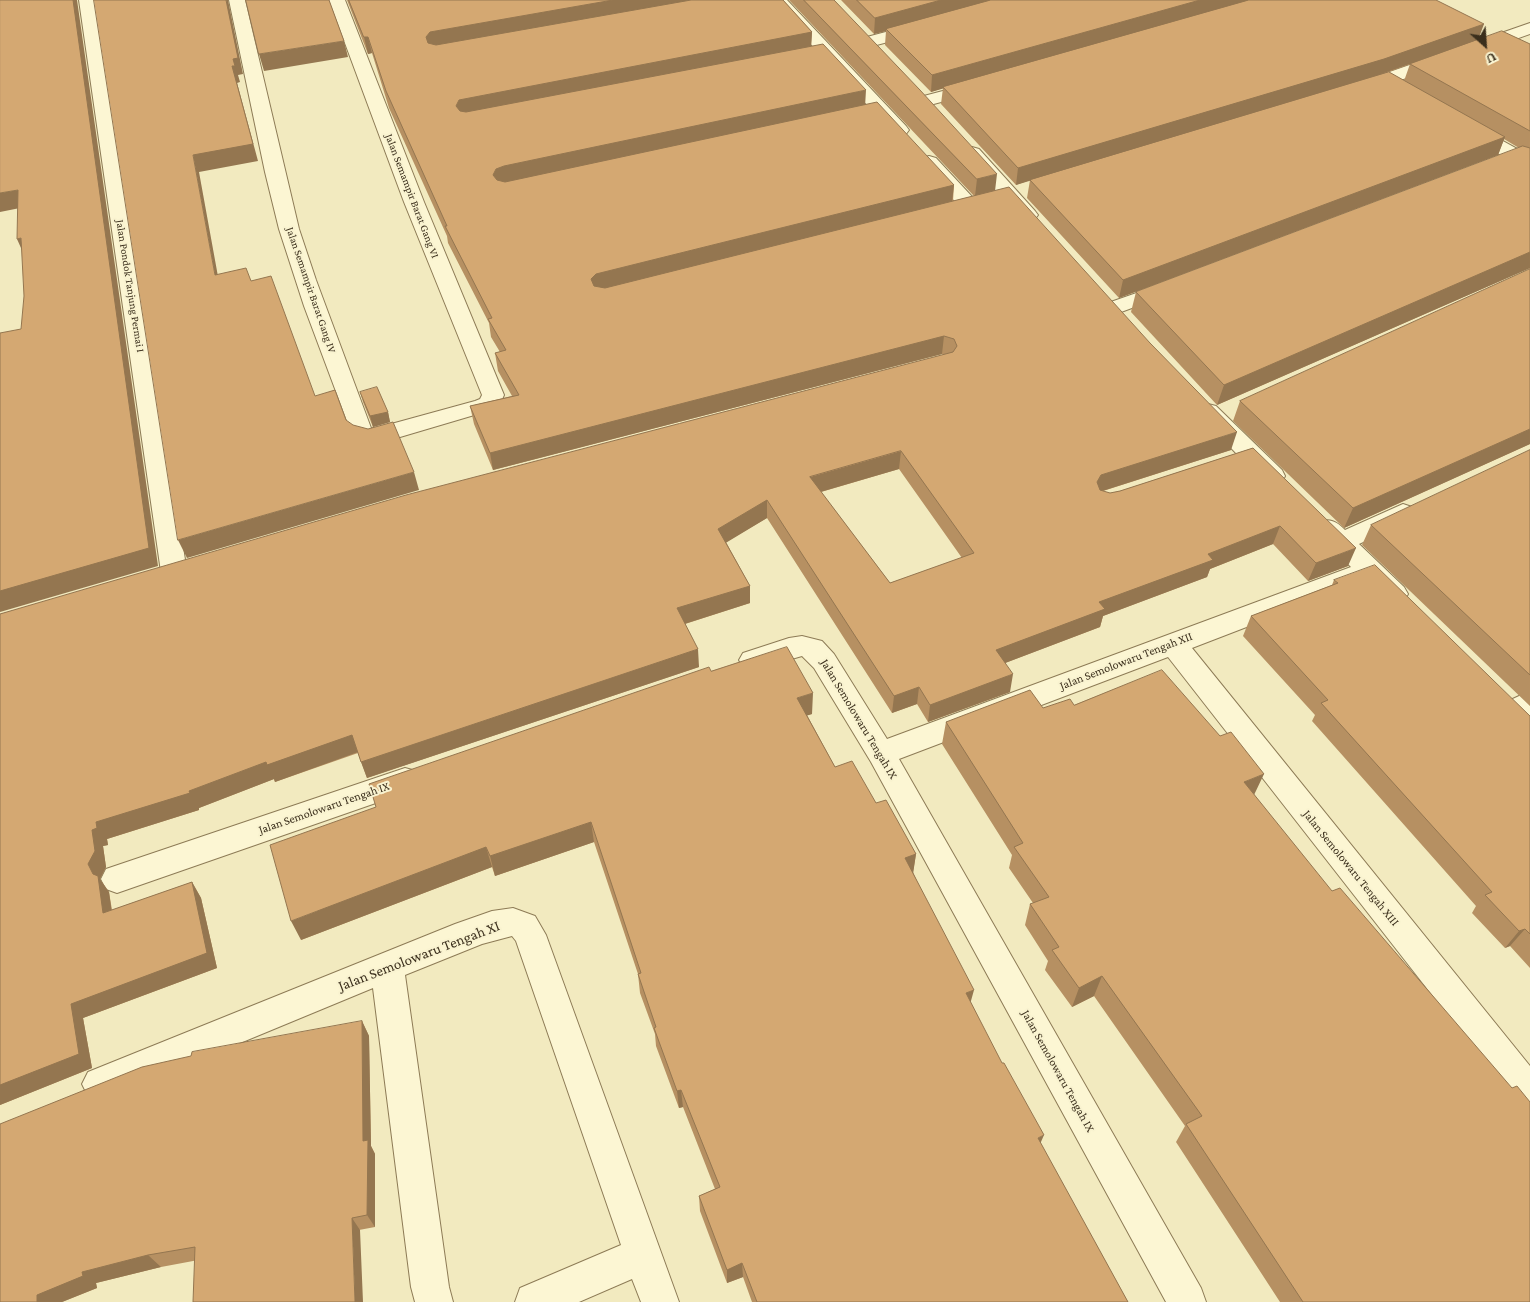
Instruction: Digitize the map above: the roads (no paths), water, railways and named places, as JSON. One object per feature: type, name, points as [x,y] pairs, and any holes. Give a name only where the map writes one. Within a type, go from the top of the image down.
[{"type":"street","name":"Jalan Pondok Tanjung Permai I","points":[[87,0],[174,572]]},
{"type":"street","name":"Jalan Semampir Barat Gang IV","points":[[237,0],[246,31],[265,130],[289,229],[361,432],[373,437],[483,406],[492,398],[491,389]]},
{"type":"street","name":"Jalan Semampir Barat Gang VI","points":[[337,0],[417,211],[491,389]]},
{"type":"street","points":[[778,0],[913,144],[990,200],[1042,230]]},
{"type":"street","points":[[888,62],[862,35],[936,24]]},
{"type":"street","points":[[1478,27],[1523,48]]},
{"type":"street","points":[[1347,92],[1384,81],[1530,28]]},
{"type":"street","points":[[808,56],[827,52]]},
{"type":"street","points":[[1384,81],[1405,92]]},
{"type":"street","points":[[926,102],[992,82]]},
{"type":"street","points":[[863,115],[882,111]]},
{"type":"street","points":[[1456,122],[1523,160]]},
{"type":"street","points":[[958,137],[990,200]]},
{"type":"street","points":[[1489,167],[1523,160]]},
{"type":"street","points":[[1113,309],[1186,281]]},
{"type":"street","points":[[1194,396],[1223,413],[1251,454],[1286,488]]},
{"type":"street","points":[[1224,463],[1251,454]]},
{"type":"street","points":[[1342,542],[1422,504]]},
{"type":"street","points":[[1314,515],[1412,610]]},
{"type":"street","name":"Jalan Semolowaru Tengah XII","points":[[881,754],[1172,643],[1371,570]]},
{"type":"street","name":"Jalan Semolowaru Tengah XIII","points":[[1172,643],[1530,1093]]},
{"type":"street","name":"Jalan Semolowaru Tengah IX","points":[[724,670],[797,646],[812,648],[824,661],[881,754],[1188,1302]]},
{"type":"street","name":"Jalan Semolowaru Tengah IX","points":[[117,879],[434,770]]},
{"type":"street","name":"Jalan Semolowaru Tengah XI","points":[[74,1095],[387,967],[502,924],[514,922],[524,926],[530,935],[660,1302]]},
{"type":"street","points":[[387,967],[430,1287],[434,1302]]},
{"type":"street","points":[[534,1302],[644,1254]]}]
